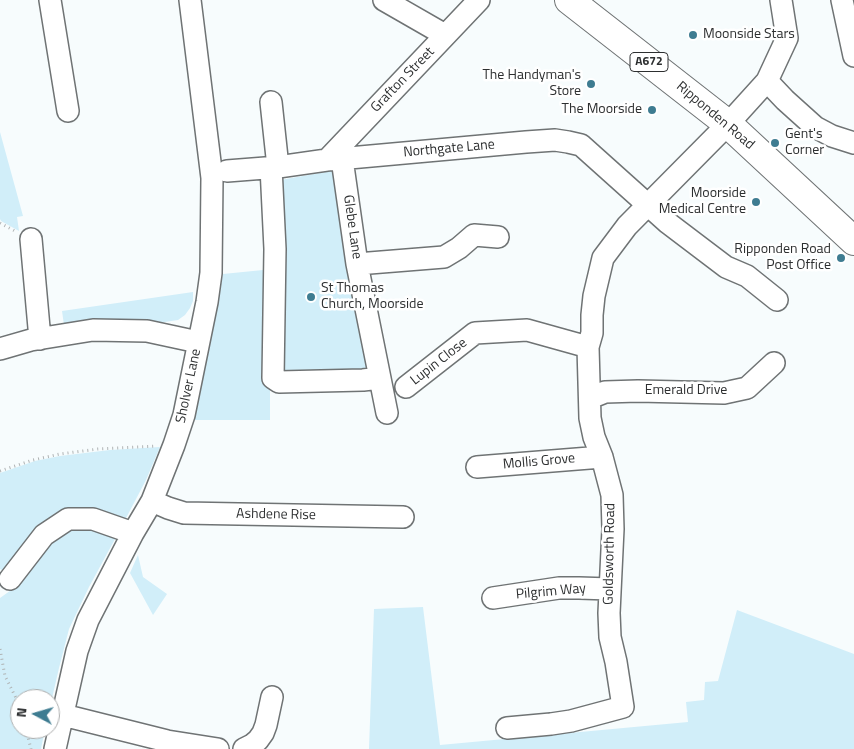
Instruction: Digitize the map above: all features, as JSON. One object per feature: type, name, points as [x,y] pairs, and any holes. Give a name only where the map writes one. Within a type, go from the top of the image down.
[{"type":"main road","name":"Ripponden Road","points":[[569,0],[728,124],[854,241]]},
{"type":"street","points":[[50,0],[68,111]]},
{"type":"street","name":"Sholver Lane","points":[[56,749],[77,651],[88,620],[133,533],[152,501],[184,415],[211,273],[212,178],[190,0]]},
{"type":"street","points":[[384,0],[445,35]]},
{"type":"street","name":"Grafton Street","points":[[334,160],[445,35],[479,0]]},
{"type":"street","name":"Goldsworth Road","points":[[507,728],[571,721],[623,707],[610,637],[612,495],[590,418],[588,347],[592,333],[594,296],[603,258],[627,226],[728,124],[767,81],[787,38],[781,0]]},
{"type":"street","points":[[842,0],[854,56]]},
{"type":"street","points":[[767,81],[785,100],[815,126],[832,136],[854,143]]},
{"type":"street","points":[[271,102],[275,249],[273,378],[279,382],[380,378]]},
{"type":"street","name":"Northgate Lane","points":[[227,171],[526,142],[555,140],[568,142],[580,146],[648,206],[726,267],[747,276],[777,300]]},
{"type":"street","name":"Glebe Lane","points":[[334,160],[387,413]]},
{"type":"street","points":[[357,264],[444,256],[459,248],[474,235],[498,236]]},
{"type":"street","points":[[31,239],[40,339]]},
{"type":"street","points":[[0,349],[31,340],[93,330],[147,331],[198,342]]},
{"type":"street","name":"Lupin Close","points":[[406,387],[475,334],[527,330],[588,347]]},
{"type":"street","name":"Emerald Drive","points":[[590,398],[605,392],[724,393],[747,388],[774,363]]},
{"type":"street","name":"Mollis Grove","points":[[476,467],[602,457]]},
{"type":"street","name":"Ashdene Rise","points":[[152,501],[184,513],[403,516]]},
{"type":"street","points":[[10,579],[44,535],[68,519],[93,519],[133,533]]},
{"type":"street","name":"Pilgrim Way","points":[[493,598],[559,588],[610,589]]},
{"type":"street","points":[[244,749],[258,740],[263,733],[272,697]]},
{"type":"street","points":[[63,715],[167,741],[218,749]]},
{"type":"path","points":[[0,471],[33,460],[60,454],[98,449],[174,445]]},
{"type":"path","points":[[0,649],[5,676],[12,689]]},
{"type":"shaded area","points":[[0,132],[23,216],[17,217],[19,231],[0,219]]},
{"type":"shaded area","points":[[337,170],[371,373],[270,373],[270,420],[192,420],[223,274],[283,268],[280,180]]},
{"type":"shaded area","points":[[193,292],[193,301],[190,308],[178,320],[158,323],[64,325],[62,311]]},
{"type":"shaded area","points":[[160,447],[146,480],[125,520],[85,512],[6,572],[0,569],[0,473],[35,461],[60,456]]},
{"type":"shaded area","points":[[71,526],[116,532],[115,539],[69,629],[54,689],[10,689],[10,739],[43,739],[41,749],[0,749],[0,598],[14,588],[47,542]]},
{"type":"shaded area","points":[[138,555],[143,577],[167,594],[153,615],[130,573]]},
{"type":"shaded area","points":[[423,607],[440,745],[688,722],[686,702],[704,700],[705,682],[718,681],[737,610],[854,654],[854,749],[369,749],[374,609]]},
{"type":"place","name":"Moonside Stars","points":[[693,35]]},
{"type":"place","name":"The Handyman's Store","points":[[591,84]]},
{"type":"place","name":"The Moorside","points":[[652,110]]},
{"type":"place","name":"Gent's Corner","points":[[775,143]]},
{"type":"place","name":"Moorside Medical Centre","points":[[756,202]]},
{"type":"place","name":"Ripponden Road Post Office","points":[[841,258]]},
{"type":"place","name":"St Thomas Church, Moorside","points":[[311,297]]}]
